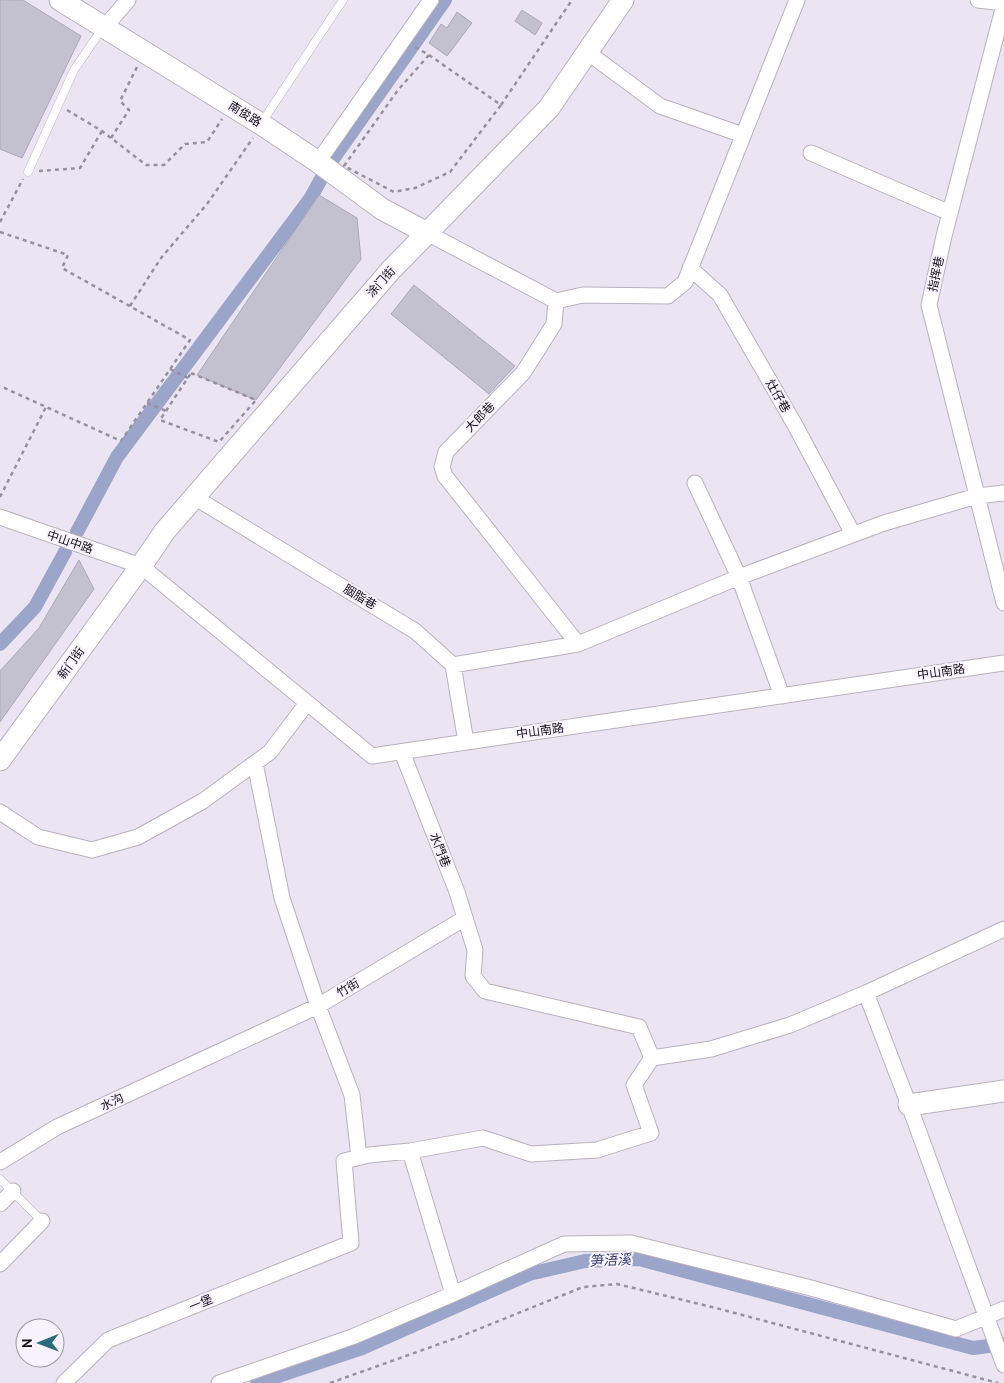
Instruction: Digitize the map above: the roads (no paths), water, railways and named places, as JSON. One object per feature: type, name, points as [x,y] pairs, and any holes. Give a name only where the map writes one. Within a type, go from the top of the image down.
[{"type":"main road","name":"南俊路","points":[[60,0],[261,124],[318,162],[382,209],[427,233]]},
{"type":"main road","name":"涂门街","points":[[141,566],[165,531],[384,277],[549,108],[623,0]]},
{"type":"main road","name":"新门街","points":[[0,760],[141,566]]},
{"type":"main road","points":[[909,1105],[1004,1091]]},
{"type":"street","points":[[104,28],[128,0]]},
{"type":"street","points":[[318,162],[431,0]]},
{"type":"street","points":[[427,233],[556,301],[583,295],[668,296],[685,282],[797,0]]},
{"type":"street","points":[[978,0],[1004,4]]},
{"type":"street","name":"指挥巷","points":[[1004,4],[950,213],[929,305],[1004,603]]},
{"type":"street","points":[[587,52],[660,106],[743,135]]},
{"type":"street","points":[[811,153],[950,213]]},
{"type":"street","name":"灶仔巷","points":[[690,268],[720,295],[795,425],[853,534]]},
{"type":"street","name":"大郎巷","points":[[556,301],[554,324],[523,373],[446,452],[442,467],[444,476],[578,644]]},
{"type":"street","points":[[694,483],[739,577],[782,696]]},
{"type":"street","points":[[466,742],[453,665],[578,644],[739,577],[884,523],[977,496],[1004,493]]},
{"type":"street","name":"胭脂巷","points":[[194,497],[415,631],[453,665]]},
{"type":"street","name":"中山中路","points":[[0,517],[141,566]]},
{"type":"street","name":"中山南路","points":[[141,566],[372,756],[1004,663]]},
{"type":"street","points":[[0,812],[38,837],[92,850],[138,837],[203,801],[270,752],[307,703]]},
{"type":"street","name":"水門巷","points":[[402,752],[457,892],[475,950],[473,976],[485,991],[639,1027],[652,1058]]},
{"type":"street","points":[[255,763],[282,898],[318,1006],[352,1095],[360,1157],[410,1151],[483,1138],[531,1154],[597,1150],[651,1133],[634,1085],[652,1058],[711,1049],[790,1025],[866,993],[1004,929]]},
{"type":"street","name":"竹街","points":[[227,1048],[318,1006],[465,918]]},
{"type":"street","points":[[866,993],[1004,1365]]},
{"type":"street","name":"水沟","points":[[0,1162],[57,1127],[227,1048]]},
{"type":"street","points":[[410,1151],[453,1294]]},
{"type":"street","name":"一堡","points":[[64,1383],[108,1340],[351,1243],[344,1161],[360,1157]]},
{"type":"street","points":[[0,1204],[13,1191]]},
{"type":"street","points":[[0,1264],[42,1221]]},
{"type":"street","points":[[219,1383],[352,1337],[564,1244],[631,1243],[811,1288],[956,1330],[987,1321],[1004,1309]]},
{"type":"lane","points":[[261,124],[343,0]]},
{"type":"lane","points":[[28,172],[74,70],[104,28]]},
{"type":"lane","points":[[0,1178],[42,1221]]},
{"type":"waterway","points":[[333,159],[445,0]]},
{"type":"waterway","points":[[77,532],[117,457],[310,199],[321,179]]},
{"type":"waterway","points":[[0,644],[35,607],[65,552]]},
{"type":"waterway","name":"笋浯溪","points":[[257,1383],[362,1348],[529,1274],[585,1261],[639,1259],[973,1348],[1004,1344]]}]
